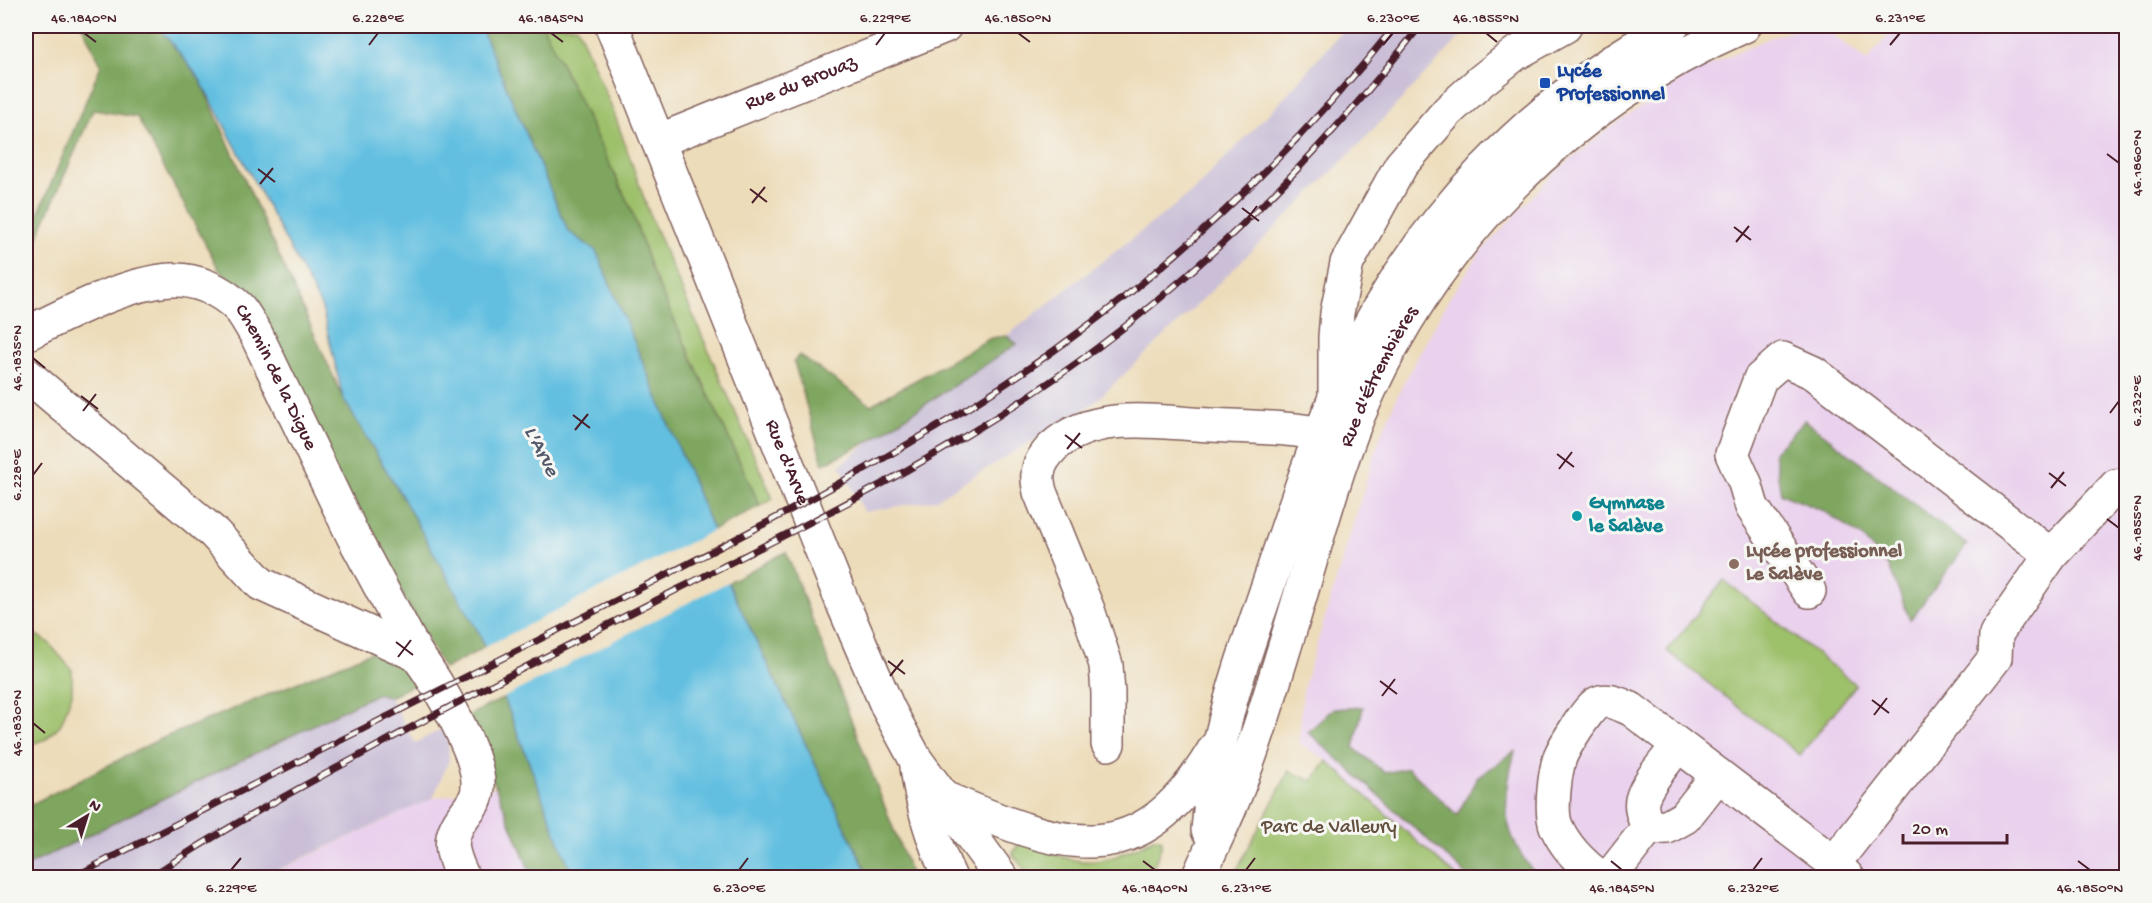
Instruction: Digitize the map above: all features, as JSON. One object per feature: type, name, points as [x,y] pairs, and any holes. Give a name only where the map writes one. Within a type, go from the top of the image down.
[{"type":"main road","name":"Rue d'Arve","points":[[612,26],[844,606],[888,708],[916,760],[974,836],[1002,878]]},
{"type":"main road","name":"Rue du Brouaz","points":[[658,141],[885,37],[945,26]]},
{"type":"main road","points":[[1335,398],[1336,321],[1347,263],[1401,165],[1448,111],[1481,81],[1515,54],[1564,26]]},
{"type":"main road","name":"Rue d'Étrembières","points":[[1201,871],[1222,735],[1251,636],[1335,437],[1377,374],[1422,295],[1462,240],[1503,192],[1546,151],[1618,95],[1677,59],[1744,26]]},
{"type":"main road","name":"Rue d'Étrembières","points":[[1201,871],[1251,753],[1335,437],[1335,398],[1366,334],[1394,285],[1425,239],[1468,186],[1503,149],[1555,103],[1655,30]]},
{"type":"main road","name":"Chemin de la Digue","points":[[26,334],[78,308],[137,286],[172,280],[197,282],[218,291],[239,308],[256,334],[353,536],[417,655],[430,672],[472,754],[479,785],[476,801],[454,832],[452,852],[463,878]]},
{"type":"main road","points":[[1809,591],[1752,507],[1746,483],[1732,454],[1760,379],[1783,359],[1814,373],[2051,555]]},
{"type":"main road","points":[[26,374],[214,533],[261,584],[417,655]]},
{"type":"main road","points":[[1108,744],[1106,665],[1088,610],[1040,492],[1038,475],[1046,453],[1065,438],[1089,426],[1122,421],[1335,437]]},
{"type":"main road","points":[[1601,878],[1585,866],[1568,846],[1555,824],[1554,793],[1560,757],[1586,714],[1597,703],[1612,701],[1631,709],[1841,870],[1995,658],[1996,634],[2051,555],[2116,486],[2127,485]]},
{"type":"main road","points":[[943,797],[978,812],[1061,840],[1082,842],[1114,838],[1144,828],[1178,801],[1208,760],[1222,735]]},
{"type":"main road","points":[[1648,828],[1643,814],[1642,801],[1650,784],[1678,745]]},
{"type":"main road","points":[[916,760],[925,810],[935,843],[950,878]]},
{"type":"main road","points":[[1609,878],[1648,828],[1667,827],[1685,817],[1718,775]]},
{"type":"shaded area","points":[[1346,26],[1471,26],[1352,152],[1094,403],[935,500],[864,512],[840,465],[1192,192],[1281,101]]},
{"type":"shaded area","name":"Lycée professionnel Le Salève","points":[[1807,26],[1822,26],[1867,61],[1896,26],[2126,26],[2126,877],[1457,877],[1328,761],[1299,743],[1303,689],[1379,439],[1401,388],[1448,300],[1479,254],[1555,172],[1612,126],[1692,73],[1769,38]]},
{"type":"shaded area","points":[[379,693],[390,697],[415,743],[444,728],[448,741],[449,760],[433,798],[262,877],[26,878],[26,866]]},
{"type":"shaded area","points":[[496,787],[532,877],[262,878],[433,798]]},
{"type":"green space","points":[[82,26],[158,26],[199,78],[343,398],[400,493],[480,635],[484,648],[444,669],[329,464],[260,308],[220,271],[137,117],[93,110],[26,264],[26,243],[101,65]]},
{"type":"green space","points":[[480,26],[543,26],[631,209],[652,272],[760,506],[713,530],[596,251],[568,231]]},
{"type":"green space","points":[[543,26],[577,26],[614,113],[652,221],[773,499],[760,506],[652,272],[631,209]]},
{"type":"green space","points":[[1007,336],[1017,344],[868,442],[823,464],[794,362],[799,355],[871,405],[991,338]]},
{"type":"green space","points":[[1805,420],[1967,545],[1910,620],[1889,567],[1862,537],[1824,511],[1781,494],[1774,452]]},
{"type":"green space","points":[[786,552],[912,877],[869,877],[728,582]]},
{"type":"green space","points":[[1724,580],[1856,685],[1800,755],[1667,651]]},
{"type":"green space","points":[[26,629],[48,642],[72,670],[72,694],[61,724],[46,739],[26,746]]},
{"type":"green space","points":[[371,652],[404,662],[421,681],[390,697],[378,693],[26,866],[26,807],[158,740]]},
{"type":"green space","points":[[504,698],[573,877],[532,877],[467,716]]},
{"type":"green space","points":[[1363,707],[1354,748],[1385,773],[1408,768],[1457,815],[1477,778],[1515,751],[1507,787],[1507,818],[1517,847],[1538,877],[1469,877],[1308,732],[1333,709]]},
{"type":"green space","name":"Parc de Valleury","points":[[1327,761],[1457,877],[1233,877],[1289,771],[1312,781]]},
{"type":"green space","points":[[1155,838],[1162,840],[1162,844],[1150,877],[1030,877],[1012,853],[1021,841],[1075,860],[1102,860],[1117,856]]},
{"type":"water","name":"L'Arve","points":[[158,26],[480,26],[568,231],[596,251],[713,530],[728,582],[869,877],[573,877],[480,635],[400,493],[343,398],[322,308],[199,78]]},
{"type":"pier","points":[[716,529],[730,581],[501,699],[481,649]]},
{"type":"railway","points":[[72,878],[719,547],[875,463],[976,403],[1035,364],[1092,322],[1201,232],[1302,133],[1395,26]]},
{"type":"railway","points":[[149,878],[252,815],[401,733],[908,470],[1051,381],[1142,313],[1228,238],[1309,157],[1420,26]]},
{"type":"place","name":"Lycée Professionnel","points":[[1545,83]]},
{"type":"place","name":"Gymnase le Salève","points":[[1577,516]]},
{"type":"place","name":"Lycée professionnel Le Salève","points":[[1734,564]]}]
